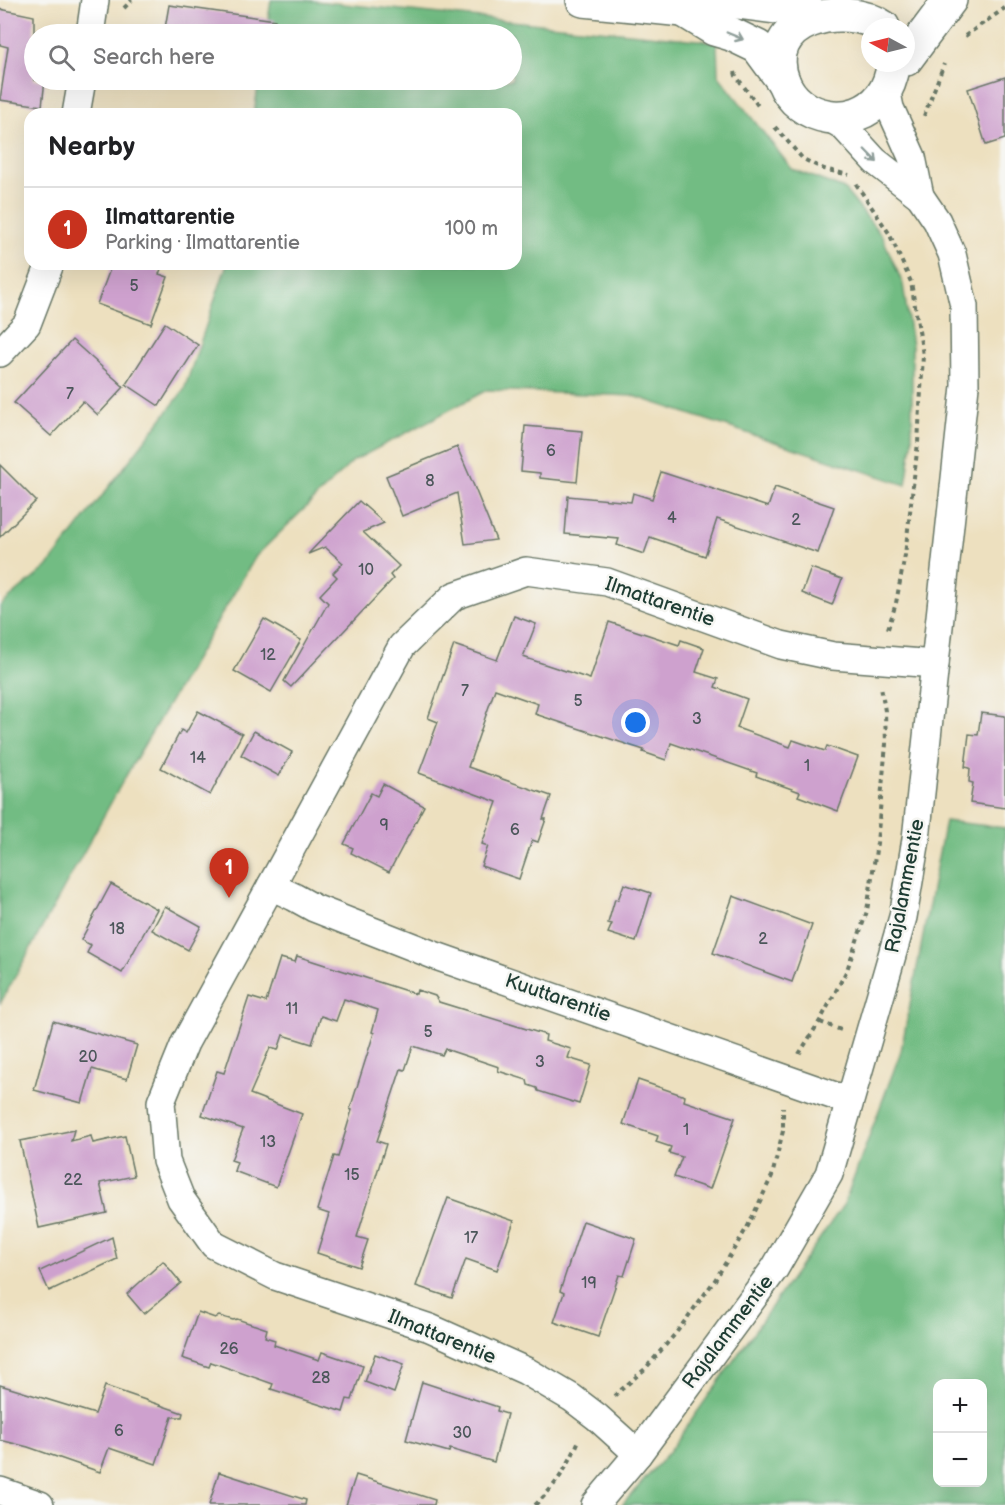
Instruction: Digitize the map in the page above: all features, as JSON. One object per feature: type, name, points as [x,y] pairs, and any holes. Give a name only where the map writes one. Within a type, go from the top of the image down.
[{"type":"street","points":[[91,24],[95,0]]},
{"type":"street","points":[[584,0],[683,10],[737,2],[808,11]]},
{"type":"street","points":[[915,45],[950,0]]},
{"type":"street","points":[[783,81],[779,58],[784,38],[796,20],[808,11],[828,4],[862,2],[874,18]]},
{"type":"street","points":[[683,10],[714,29],[731,34],[758,47],[793,97],[807,110],[828,117],[847,117],[861,113],[880,98],[895,72]]},
{"type":"street","name":"Rajalammentie","points":[[896,72],[890,108],[912,157],[920,196]]},
{"type":"street","points":[[77,108],[80,90]]},
{"type":"street","name":"Rajalammentie","points":[[595,1505],[638,1454],[775,1268],[829,1174],[903,917],[916,839],[965,386],[964,306],[952,254],[937,220],[920,196],[875,161],[843,126],[828,117]]},
{"type":"street","points":[[0,353],[27,324],[48,270]]},
{"type":"street","name":"Ilmattarentie","points":[[638,1454],[572,1398],[526,1371],[430,1328],[275,1276],[214,1245],[181,1199],[166,1161],[160,1102],[185,1043],[402,646],[454,596],[526,571],[607,582],[781,645],[833,656],[935,664]]},
{"type":"street","name":"Kuuttarentie","points":[[271,886],[314,908],[436,956],[849,1101]]},
{"type":"street","points":[[0,1491],[40,1505]]},
{"type":"path","points":[[535,1505],[549,1492],[570,1461],[581,1436],[615,1395],[645,1369],[676,1333],[715,1280],[748,1226],[772,1176],[783,1131],[783,1105],[788,1079],[799,1054],[820,1022],[847,970],[867,911],[886,744],[885,711],[881,692],[882,660],[897,603],[905,555],[918,443],[922,355],[911,282],[889,233],[849,176]]},
{"type":"green space","points":[[271,0],[304,0],[717,42],[718,75],[792,169],[844,189],[882,236],[903,284],[912,346],[912,443],[906,485],[634,396],[487,390],[353,461],[256,556],[124,779],[0,1004],[0,606],[47,567],[184,390],[225,270],[522,270],[522,108],[255,108],[258,90],[522,90],[522,24],[267,24]]},
{"type":"green space","points":[[945,821],[1005,828],[1005,1505],[622,1505],[669,1452],[844,1204],[901,1051]]},
{"type":"building","points":[[169,5],[275,20],[275,24],[166,24]]},
{"type":"building","points":[[0,9],[34,16],[34,24],[24,24],[24,90],[44,90],[42,106],[0,100],[8,47],[0,45]]},
{"type":"building","points":[[1005,77],[1005,139],[986,145],[968,89]]},
{"type":"building","points":[[110,270],[161,270],[159,274],[168,277],[151,324],[97,304]]},
{"type":"building","points":[[165,323],[198,345],[159,406],[126,384]]},
{"type":"building","points":[[72,340],[124,387],[98,415],[83,401],[51,436],[14,403]]},
{"type":"building","points":[[525,426],[582,431],[577,482],[540,478],[540,473],[521,471]]},
{"type":"building","points":[[457,447],[496,540],[465,544],[457,493],[402,516],[386,476]]},
{"type":"building","points":[[0,465],[36,501],[0,537]]},
{"type":"building","points":[[661,472],[768,507],[775,487],[834,507],[818,553],[717,519],[705,556],[650,537],[644,554],[617,545],[619,539],[565,534],[568,496],[631,502],[633,493],[652,499]]},
{"type":"building","points":[[359,501],[384,523],[363,532],[399,566],[390,575],[393,579],[291,687],[284,681],[328,603],[320,595],[337,577],[333,573],[343,563],[325,547],[308,554]]},
{"type":"building","points":[[811,568],[842,579],[832,605],[802,593]]},
{"type":"building","points":[[514,616],[536,624],[523,657],[590,679],[609,622],[679,645],[681,640],[704,648],[696,672],[718,679],[715,687],[747,699],[737,728],[790,747],[793,740],[825,751],[827,746],[858,757],[838,811],[798,796],[800,792],[756,776],[757,773],[671,743],[666,760],[643,752],[644,750],[535,714],[538,704],[495,689],[468,767],[551,796],[538,842],[532,840],[519,879],[481,866],[488,846],[482,844],[497,802],[419,773],[438,722],[428,718],[454,645],[497,660]]},
{"type":"building","points":[[264,619],[301,640],[271,692],[234,671]]},
{"type":"building","points":[[198,711],[242,734],[210,795],[161,768],[181,730],[186,733]]},
{"type":"building","points":[[981,713],[1005,716],[1005,808],[970,803],[973,783],[969,782],[970,768],[965,767],[969,734],[978,735]]},
{"type":"building","points":[[254,731],[292,752],[279,776],[241,755]]},
{"type":"building","points":[[383,784],[424,806],[389,872],[351,853],[353,848],[344,844],[371,793],[377,796]]},
{"type":"building","points":[[111,884],[157,909],[122,973],[87,953],[91,945],[81,940]]},
{"type":"building","points":[[624,884],[651,893],[636,942],[608,933],[612,924],[608,923],[615,899],[618,900]]},
{"type":"building","points":[[733,896],[812,925],[792,982],[713,953]]},
{"type":"building","points":[[165,906],[201,926],[188,950],[152,930]]},
{"type":"building","points":[[297,956],[416,994],[417,990],[435,996],[439,1002],[546,1035],[545,1041],[571,1049],[568,1058],[591,1065],[579,1104],[538,1091],[537,1088],[528,1085],[527,1080],[498,1071],[499,1067],[445,1049],[442,1055],[413,1046],[405,1070],[401,1069],[377,1141],[386,1144],[357,1237],[368,1240],[359,1267],[317,1253],[329,1214],[317,1210],[334,1156],[338,1157],[352,1110],[350,1109],[374,1033],[372,1032],[378,1010],[344,999],[336,1021],[321,1016],[312,1044],[283,1035],[278,1050],[270,1048],[250,1094],[302,1114],[276,1187],[234,1171],[237,1162],[231,1160],[243,1129],[202,1115],[217,1071],[224,1073],[249,997],[266,1002],[280,958],[295,962]]},
{"type":"building","points":[[53,1021],[137,1045],[127,1079],[92,1069],[82,1103],[34,1090]]},
{"type":"building","points":[[638,1080],[685,1096],[684,1101],[735,1118],[710,1189],[674,1177],[682,1157],[669,1153],[671,1147],[656,1142],[658,1136],[623,1124]]},
{"type":"building","points":[[74,1130],[71,1141],[91,1136],[93,1143],[125,1136],[134,1176],[100,1183],[107,1213],[39,1228],[20,1141]]},
{"type":"building","points":[[448,1198],[514,1221],[497,1270],[466,1259],[452,1298],[416,1286]]},
{"type":"building","points":[[583,1221],[636,1239],[624,1276],[619,1275],[598,1337],[554,1322],[564,1293],[560,1291]]},
{"type":"building","points":[[112,1237],[117,1259],[49,1291],[40,1271]]},
{"type":"building","points":[[163,1261],[181,1283],[144,1314],[127,1294]]},
{"type":"building","points":[[198,1312],[215,1318],[219,1316],[237,1319],[267,1329],[265,1337],[275,1340],[274,1345],[319,1360],[322,1352],[363,1366],[352,1400],[347,1399],[343,1412],[271,1389],[273,1384],[211,1362],[209,1367],[182,1358]]},
{"type":"building","points":[[375,1354],[404,1364],[394,1393],[365,1382]]},
{"type":"building","points":[[422,1382],[498,1407],[497,1411],[507,1414],[494,1462],[450,1449],[449,1452],[406,1440]]},
{"type":"building","points":[[0,1385],[95,1414],[105,1386],[183,1413],[182,1417],[172,1417],[156,1464],[109,1448],[100,1472],[28,1447],[0,1440]]},
{"type":"building","points":[[219,1472],[306,1500],[305,1505],[209,1505]]},
{"type":"building","points":[[356,1475],[435,1500],[434,1505],[346,1505]]},
{"type":"place","name":"Ilmattarentie","points":[[229,898]]}]
